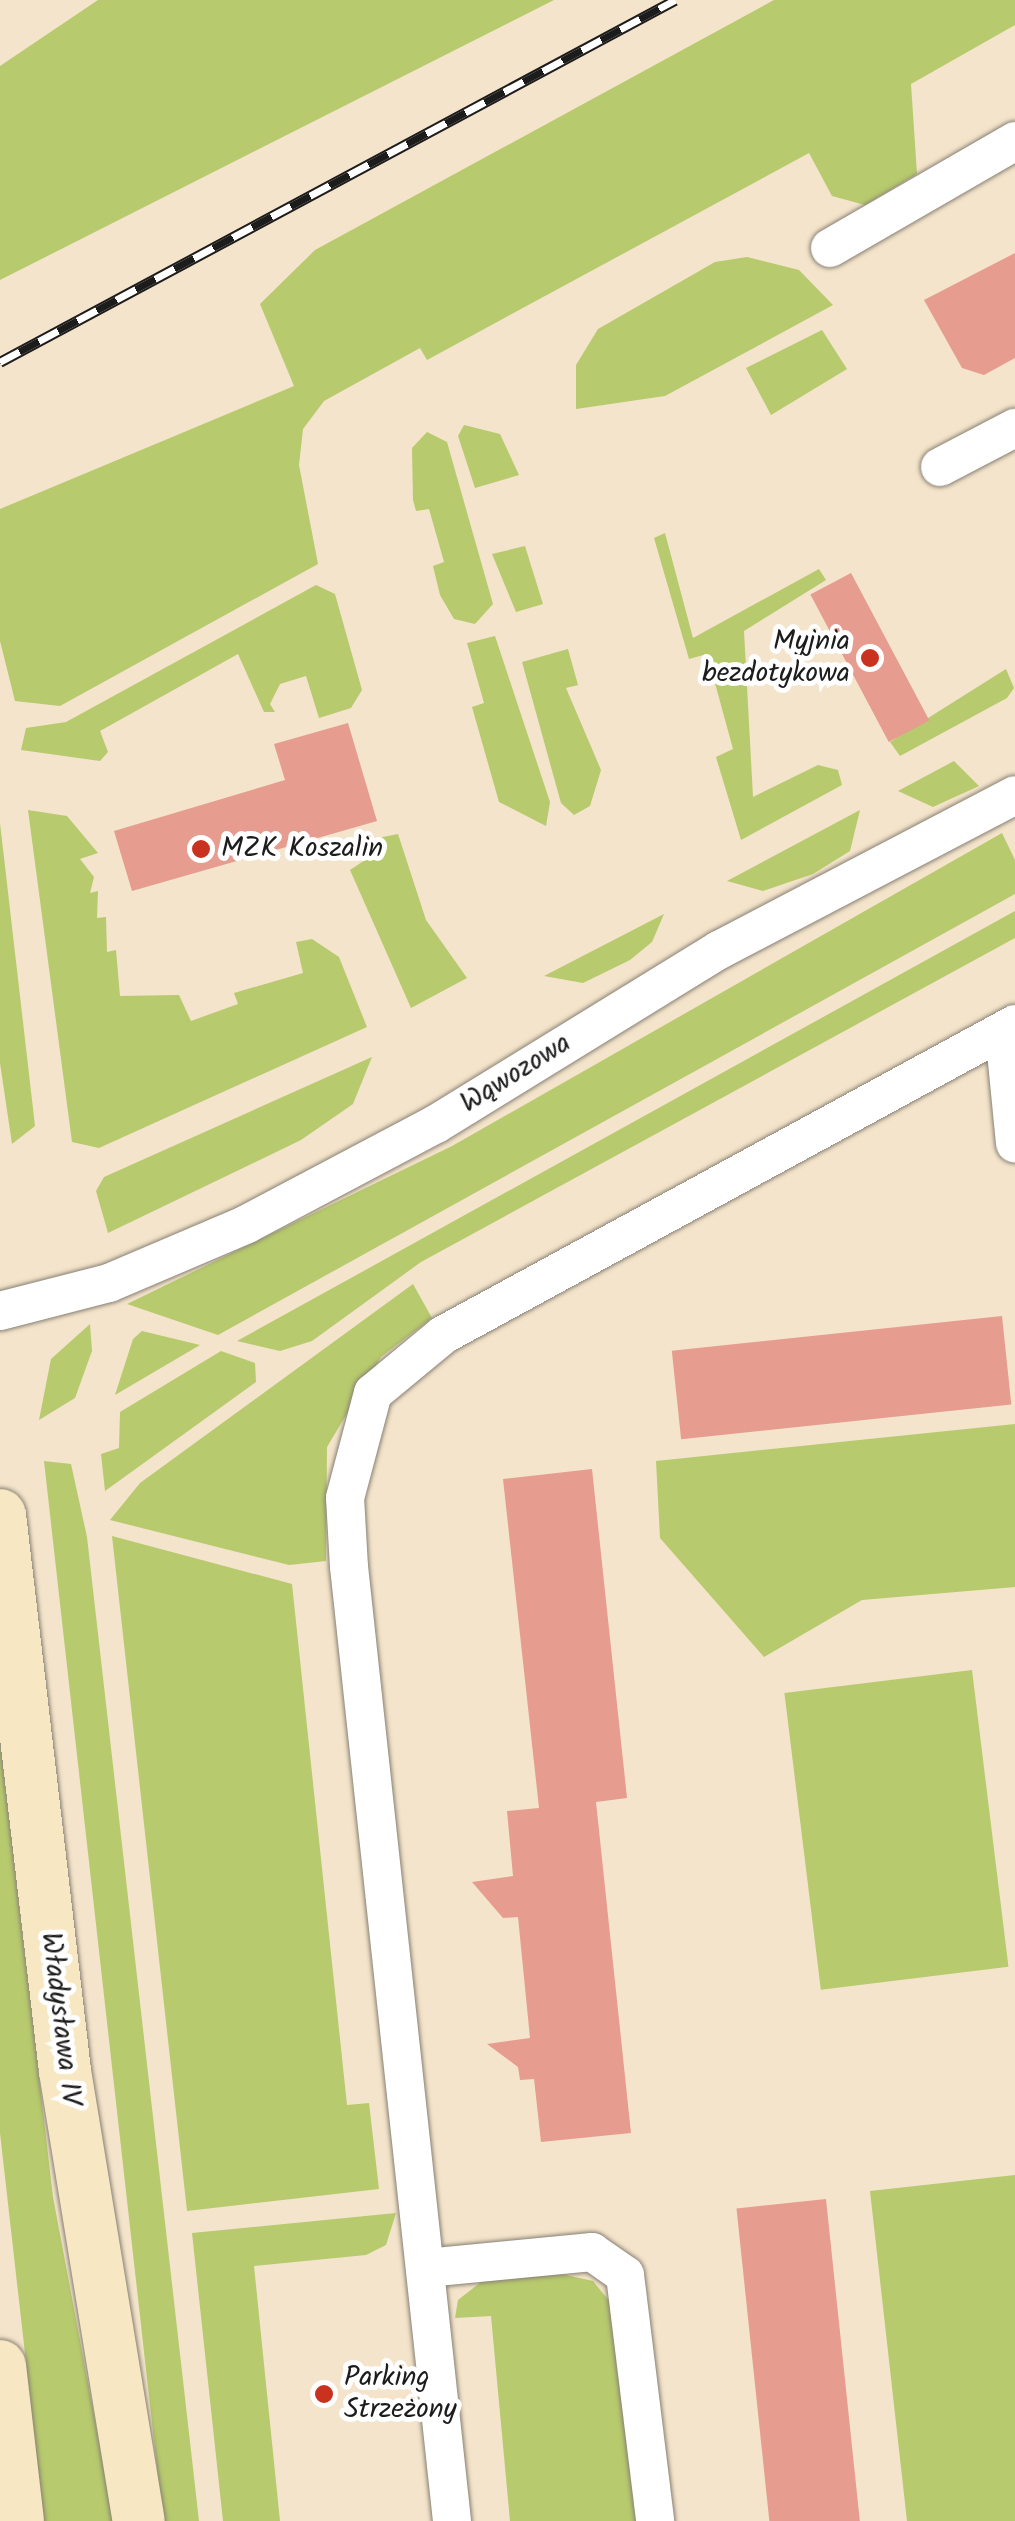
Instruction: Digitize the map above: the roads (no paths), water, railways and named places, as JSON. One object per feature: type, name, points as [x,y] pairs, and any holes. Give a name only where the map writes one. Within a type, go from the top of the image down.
[{"type":"main road","name":"Władysława IV","points":[[0,1515],[65,2071],[139,2521]]},
{"type":"main road","points":[[0,2366],[18,2521]]},
{"type":"street","points":[[830,248],[1015,142]]},
{"type":"street","points":[[940,467],[1015,428]]},
{"type":"street","name":"Wąwozowa","points":[[0,1311],[110,1283],[263,1216],[436,1124],[719,950],[1015,794]]},
{"type":"street","points":[[452,2521],[348,1550],[345,1498],[373,1394],[443,1335],[1009,1027],[1015,1143]]},
{"type":"street","points":[[426,2268],[592,2252],[624,2275],[655,2521]]},
{"type":"railway","points":[[0,362],[675,0]]},
{"type":"place","name":"Myjnia bezdotykowa","points":[[870,658]]},
{"type":"place","name":"MZK Koszalin","points":[[201,849]]},
{"type":"place","name":"Parking Strzeżony","points":[[324,2394]]}]
